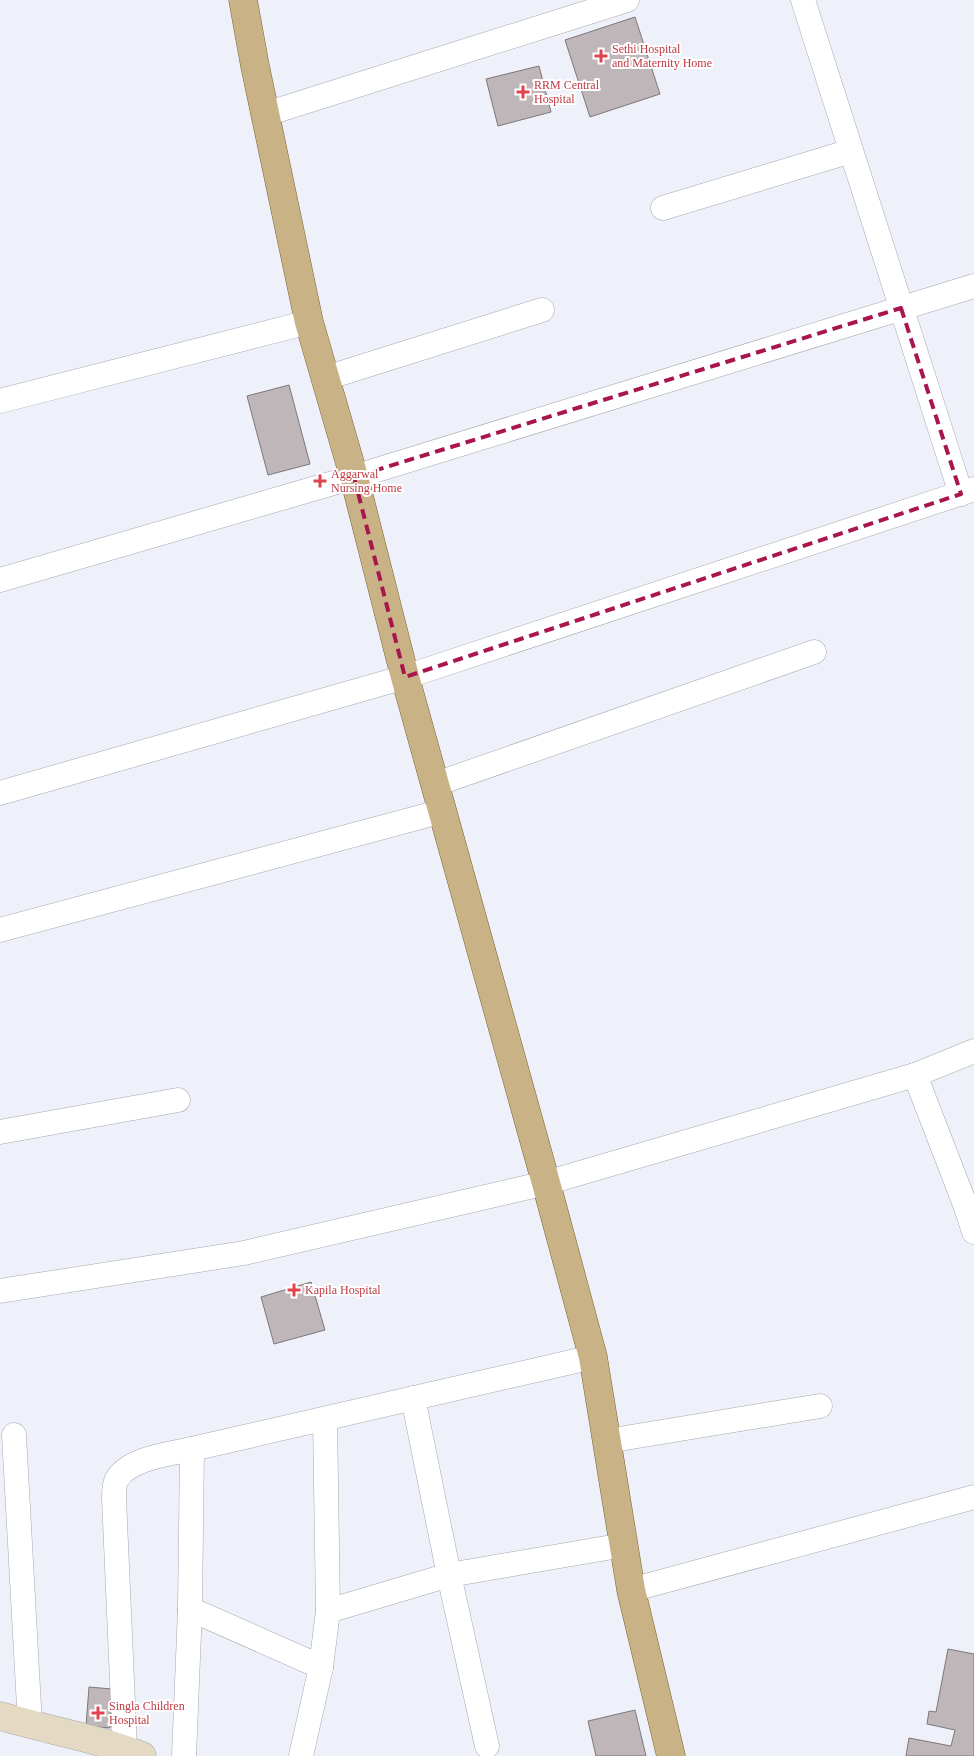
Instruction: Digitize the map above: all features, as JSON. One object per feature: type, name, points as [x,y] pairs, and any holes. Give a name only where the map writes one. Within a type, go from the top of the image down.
[{"type":"main road","points":[[243,0],[309,322],[354,477],[405,677],[593,1357],[631,1590],[671,1756]]},
{"type":"main road","points":[[0,1716],[133,1753]]},
{"type":"street","points":[[266,114],[627,0]]},
{"type":"street","points":[[0,793],[405,677],[967,491],[901,308],[803,0]]},
{"type":"street","points":[[664,208],[851,151]]},
{"type":"street","points":[[0,580],[354,477],[974,286]]},
{"type":"street","points":[[326,378],[542,310]]},
{"type":"street","points":[[0,401],[309,322]]},
{"type":"street","points":[[436,784],[814,652]]},
{"type":"street","points":[[0,930],[443,811]]},
{"type":"street","points":[[0,1291],[244,1253],[546,1184],[915,1075],[974,1051]]},
{"type":"street","points":[[915,1075],[970,1206],[974,1232]]},
{"type":"street","points":[[0,1132],[178,1100]]},
{"type":"street","points":[[133,1753],[114,1498],[116,1480],[126,1469],[139,1462],[192,1449],[326,1420],[593,1357]]},
{"type":"street","points":[[413,1398],[449,1575],[487,1746]]},
{"type":"street","points":[[607,1441],[820,1406]]},
{"type":"street","points":[[301,1756],[321,1666],[328,1611],[326,1420]]},
{"type":"street","points":[[14,1435],[30,1725]]},
{"type":"street","points":[[184,1756],[190,1609],[192,1449]]},
{"type":"street","points":[[631,1590],[974,1498]]},
{"type":"street","points":[[328,1611],[449,1575],[624,1545]]},
{"type":"street","points":[[190,1609],[321,1666]]},
{"type":"highlighted area","points":[[901,308],[961,494],[405,677],[354,477]]},
{"type":"building","points":[[635,17],[660,94],[590,117],[565,40]]},
{"type":"building","points":[[539,66],[551,112],[498,126],[486,79]]},
{"type":"building","points":[[289,385],[310,464],[268,475],[247,396]]},
{"type":"building","points":[[311,1282],[325,1330],[274,1344],[261,1297]]},
{"type":"building","points":[[948,1649],[974,1654],[974,1756],[906,1756],[909,1738],[951,1746],[955,1730],[927,1724],[929,1711],[936,1712]]},
{"type":"building","points":[[89,1687],[112,1689],[110,1728],[86,1726]]},
{"type":"building","points":[[635,1710],[646,1756],[596,1756],[588,1721]]},
{"type":"place","name":"Sethi Hospital and Maternity Home","points":[[601,56]]},
{"type":"place","name":"RRM Central Hospital","points":[[523,92]]},
{"type":"place","name":"Aggarwal Nursing Home","points":[[320,481]]},
{"type":"place","name":"Kapila Hospital","points":[[294,1290]]},
{"type":"place","name":"Singla Children Hospital","points":[[98,1713]]}]
